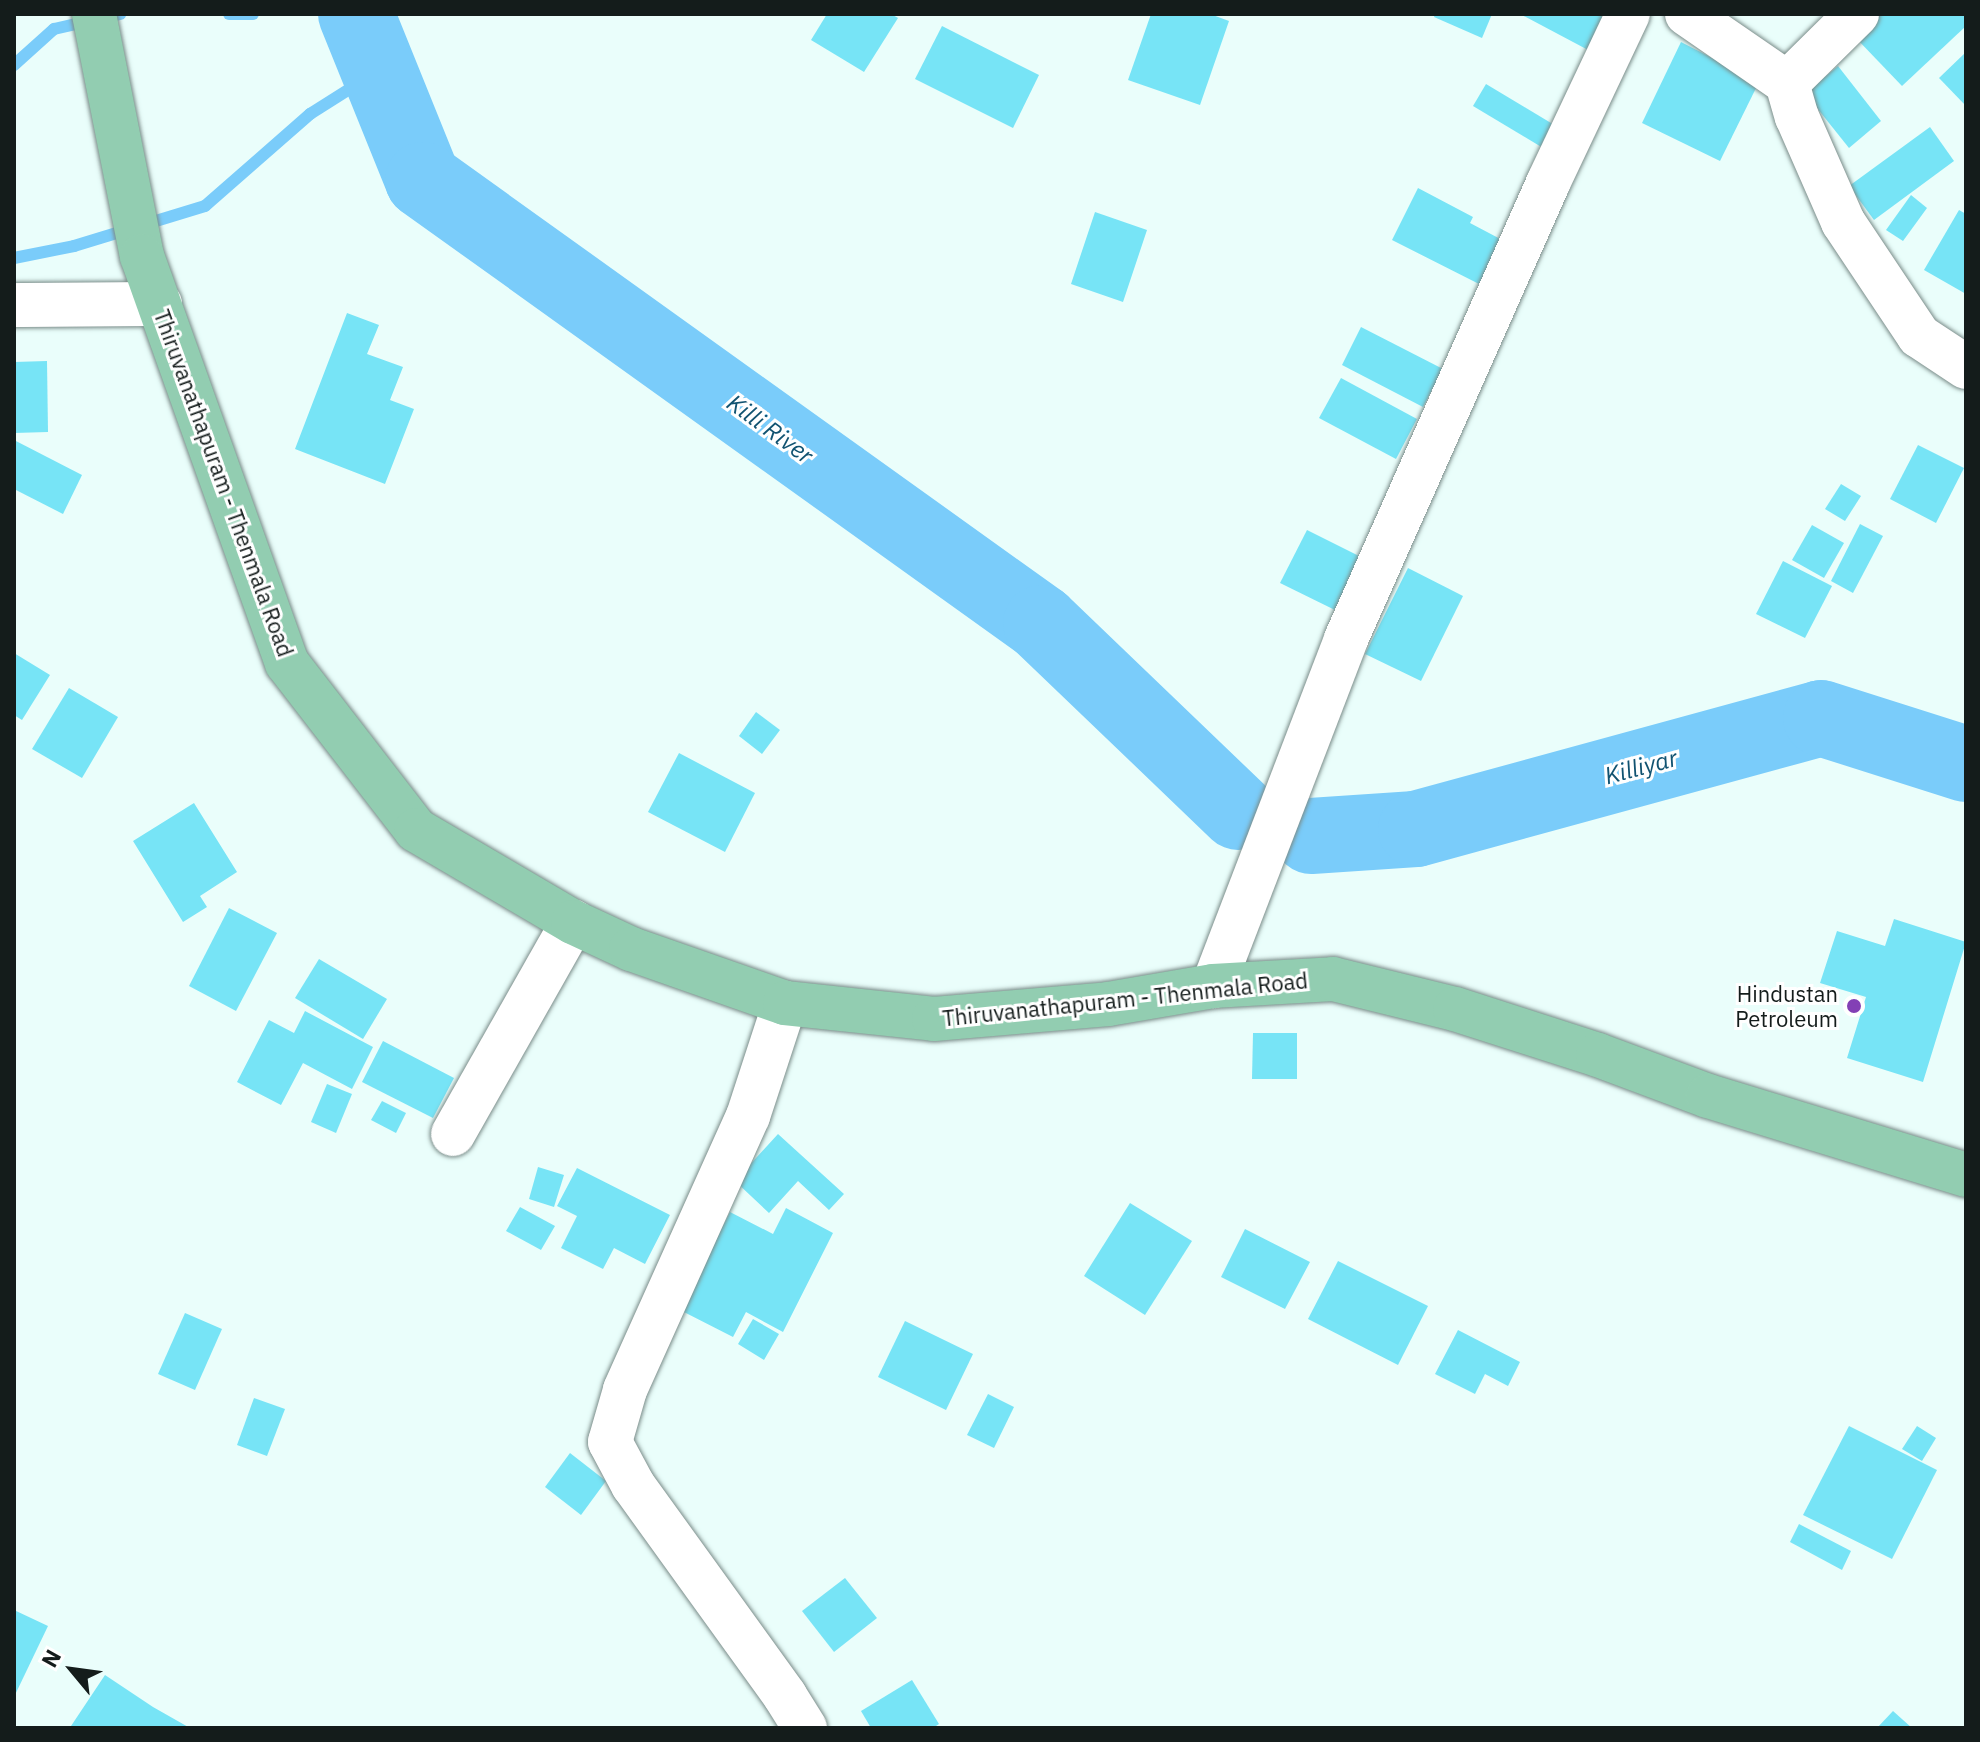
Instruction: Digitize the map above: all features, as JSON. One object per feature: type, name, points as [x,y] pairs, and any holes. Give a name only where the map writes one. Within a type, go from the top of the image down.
[{"type":"main road","name":"Thiruvanathapuram - Thenmala Road","points":[[94,14],[142,256],[287,663],[416,830],[573,922],[631,949],[785,1003],[934,1019],[1108,1004],[1213,986],[1333,979],[1455,1009],[1598,1055],[1708,1096],[1966,1175]]},
{"type":"street","points":[[1213,986],[1346,639],[1548,183],[1628,14]]},
{"type":"street","points":[[1687,14],[1787,83],[1797,117],[1843,222],[1919,336],[1966,367]]},
{"type":"street","points":[[1787,83],[1857,14]]},
{"type":"street","points":[[14,305],[160,304]]},
{"type":"street","points":[[453,1134],[573,922]]},
{"type":"street","points":[[785,1003],[748,1116],[625,1390],[610,1442],[633,1485],[805,1728]]},
{"type":"building","points":[[827,14],[891,14],[898,18],[864,72],[811,40]]},
{"type":"building","points":[[1151,14],[1210,14],[1229,21],[1200,105],[1128,80]]},
{"type":"building","points":[[1435,14],[1492,14],[1482,38],[1434,17]]},
{"type":"building","points":[[1520,14],[1609,14],[1590,51]]},
{"type":"building","points":[[1879,14],[1966,14],[1966,26],[1902,86],[1855,37]]},
{"type":"building","points":[[942,26],[1039,75],[1013,128],[915,79]]},
{"type":"building","points":[[1681,42],[1759,82],[1720,161],[1642,123]]},
{"type":"building","points":[[1966,52],[1966,106],[1939,78]]},
{"type":"building","points":[[1838,66],[1881,121],[1849,148],[1805,93]]},
{"type":"building","points":[[1486,84],[1566,132],[1553,154],[1473,106]]},
{"type":"building","points":[[1930,127],[1954,161],[1874,220],[1849,186]]},
{"type":"building","points":[[1418,188],[1473,217],[1470,223],[1506,242],[1483,286],[1392,240]]},
{"type":"building","points":[[1911,195],[1927,208],[1903,241],[1886,230]]},
{"type":"building","points":[[1959,210],[1966,214],[1966,294],[1924,270]]},
{"type":"building","points":[[1095,212],[1147,230],[1123,302],[1071,284]]},
{"type":"building","points":[[347,313],[379,325],[367,354],[403,367],[390,400],[414,409],[385,484],[295,449]]},
{"type":"building","points":[[1361,327],[1443,369],[1423,407],[1342,365]]},
{"type":"building","points":[[47,361],[48,432],[14,433],[14,362]]},
{"type":"building","points":[[1341,378],[1417,419],[1396,459],[1319,418]]},
{"type":"building","points":[[14,440],[82,475],[63,514],[14,489]]},
{"type":"building","points":[[1918,445],[1964,468],[1936,523],[1890,499]]},
{"type":"building","points":[[1841,484],[1861,496],[1845,521],[1825,509]]},
{"type":"building","points":[[1860,524],[1883,536],[1853,593],[1831,581]]},
{"type":"building","points":[[1812,525],[1844,543],[1824,578],[1792,560]]},
{"type":"building","points":[[1307,530],[1365,559],[1339,612],[1280,583]]},
{"type":"building","points":[[1783,561],[1832,586],[1805,638],[1756,614]]},
{"type":"building","points":[[1408,568],[1463,596],[1421,681],[1365,654]]},
{"type":"building","points":[[14,653],[50,675],[22,720],[14,715]]},
{"type":"building","points":[[69,688],[118,717],[82,778],[32,749]]},
{"type":"building","points":[[756,712],[780,730],[762,754],[739,736]]},
{"type":"building","points":[[679,753],[755,793],[725,852],[648,812]]},
{"type":"building","points":[[194,803],[237,872],[200,896],[207,907],[183,922],[133,841]]},
{"type":"building","points":[[229,908],[277,933],[236,1011],[189,986]]},
{"type":"building","points":[[1894,919],[1966,942],[1923,1082],[1847,1058],[1866,997],[1820,983],[1837,931],[1885,946]]},
{"type":"building","points":[[319,959],[387,999],[363,1039],[295,998]]},
{"type":"building","points":[[305,1011],[373,1047],[352,1089],[303,1063],[281,1105],[237,1082],[269,1020],[294,1033]]},
{"type":"building","points":[[1253,1033],[1297,1033],[1297,1079],[1252,1079]]},
{"type":"building","points":[[383,1041],[454,1078],[433,1118],[362,1082]]},
{"type":"building","points":[[327,1084],[352,1094],[336,1133],[311,1122]]},
{"type":"building","points":[[382,1101],[406,1113],[396,1133],[371,1120]]},
{"type":"building","points":[[778,1134],[844,1194],[829,1210],[798,1181],[769,1213],[735,1181]]},
{"type":"building","points":[[538,1167],[564,1175],[554,1207],[529,1199]]},
{"type":"building","points":[[577,1168],[670,1215],[645,1264],[614,1248],[603,1269],[561,1248],[577,1216],[557,1206]]},
{"type":"building","points":[[1130,1203],[1192,1241],[1145,1315],[1084,1276]]},
{"type":"building","points":[[520,1207],[555,1226],[541,1250],[506,1231]]},
{"type":"building","points":[[786,1208],[833,1233],[783,1332],[746,1312],[733,1337],[680,1310],[730,1212],[773,1234]]},
{"type":"building","points":[[1245,1229],[1310,1262],[1285,1309],[1221,1277]]},
{"type":"building","points":[[1338,1261],[1428,1306],[1398,1365],[1308,1319]]},
{"type":"building","points":[[185,1313],[222,1329],[195,1390],[158,1374]]},
{"type":"building","points":[[753,1319],[779,1334],[764,1360],[738,1344]]},
{"type":"building","points":[[905,1321],[973,1354],[946,1410],[878,1377]]},
{"type":"building","points":[[1458,1330],[1520,1362],[1508,1386],[1485,1374],[1475,1394],[1435,1374]]},
{"type":"building","points":[[988,1394],[1014,1407],[994,1448],[967,1435]]},
{"type":"building","points":[[254,1398],[285,1409],[267,1456],[237,1445]]},
{"type":"building","points":[[1849,1426],[1937,1470],[1892,1559],[1803,1515]]},
{"type":"building","points":[[1917,1426],[1936,1438],[1922,1461],[1902,1449]]},
{"type":"building","points":[[570,1453],[606,1481],[581,1515],[545,1487]]},
{"type":"building","points":[[1799,1524],[1851,1551],[1842,1570],[1790,1542]]},
{"type":"building","points":[[845,1578],[877,1618],[834,1652],[802,1611]]},
{"type":"building","points":[[14,1610],[48,1626],[14,1697]]},
{"type":"building","points":[[105,1675],[190,1728],[74,1728],[71,1726]]},
{"type":"building","points":[[912,1680],[939,1724],[933,1728],[871,1728],[861,1711]]},
{"type":"building","points":[[1893,1711],[1912,1728],[1877,1728]]},
{"type":"waterway","points":[[14,65],[54,29],[120,14]]},
{"type":"waterway","points":[[229,14],[253,14]]},
{"type":"waterway","name":"Killi River","points":[[356,14],[423,180],[1041,623],[1238,812]]},
{"type":"waterway","points":[[14,258],[74,246],[205,206],[310,114],[378,71]]},
{"type":"waterway","name":"Killiyar","points":[[1311,836],[1416,829],[1821,718],[1966,764]]},
{"type":"place","name":"Hindustan Petroleum","points":[[1854,1006]]}]
